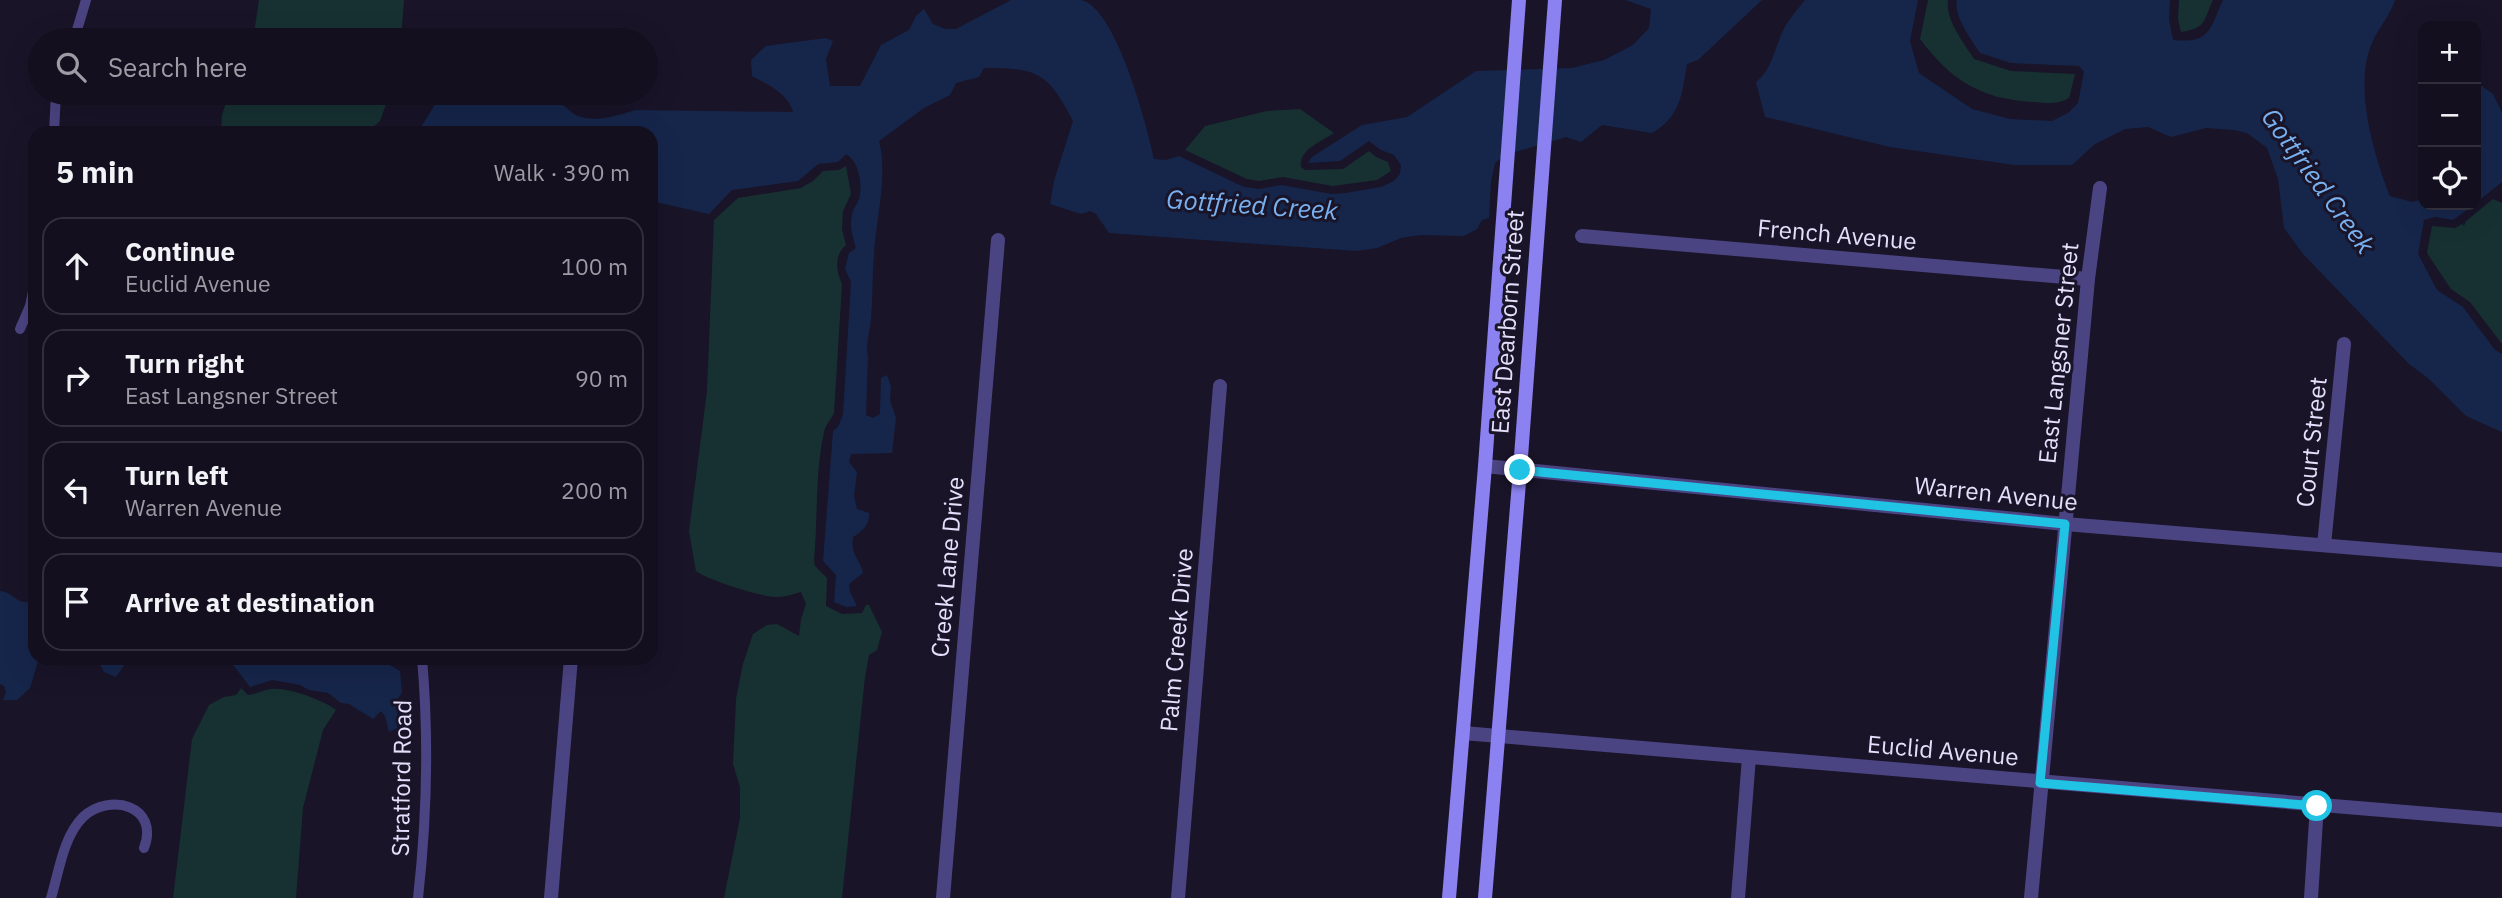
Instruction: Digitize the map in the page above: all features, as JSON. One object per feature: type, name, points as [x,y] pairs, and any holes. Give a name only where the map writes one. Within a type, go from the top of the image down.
[{"type":"main road","name":"East Dearborn Street","points":[[1449,898],[1485,466],[1519,0]]},
{"type":"main road","name":"East Dearborn Street","points":[[1485,898],[1555,0]]},
{"type":"street","name":"East Langsner Street","points":[[2031,898],[2088,279],[2100,188]]},
{"type":"street","name":"French Avenue","points":[[1582,236],[2088,279]]},
{"type":"street","name":"Creek Lane Drive","points":[[943,898],[998,240]]},
{"type":"street","name":"Court Street","points":[[2324,545],[2344,344]]},
{"type":"street","name":"Palm Creek Drive","points":[[1178,898],[1220,386]]},
{"type":"street","name":"Warren Avenue","points":[[1485,466],[2065,524],[2502,560]]},
{"type":"street","points":[[551,898],[570,665]]},
{"type":"street","name":"Euclid Avenue","points":[[1463,733],[2502,820]]},
{"type":"street","points":[[1738,898],[1749,758]]},
{"type":"street","points":[[2311,898],[2317,806]]},
{"type":"lane","points":[[78,28],[86,0]]},
{"type":"lane","points":[[54,126],[55,105]]},
{"type":"lane","points":[[20,329],[28,311]]},
{"type":"lane","name":"Stratford Road","points":[[418,898],[428,783],[422,665]]},
{"type":"lane","points":[[51,898],[74,828],[83,817],[99,806],[121,805],[137,811],[146,822],[148,830],[144,848]]},
{"type":"green space","points":[[259,0],[404,0],[402,28],[255,28]]},
{"type":"green space","points":[[1928,0],[1948,0],[1952,23],[1974,59],[2011,71],[2075,74],[2069,98],[2052,103],[1997,97],[1968,85],[1955,76],[1920,39]]},
{"type":"green space","points":[[2179,0],[2213,0],[2200,26],[2181,32],[2178,19]]},
{"type":"green space","points":[[225,105],[386,105],[380,121],[374,126],[221,126]]},
{"type":"green space","points":[[1300,109],[1334,133],[1303,156],[1301,167],[1305,170],[1343,169],[1369,151],[1388,162],[1391,171],[1377,180],[1333,186],[1283,177],[1259,181],[1247,179],[1185,150],[1205,126],[1267,111]]},
{"type":"green space","points":[[846,166],[851,194],[843,211],[842,229],[846,245],[839,253],[837,263],[842,284],[834,413],[825,429],[821,448],[814,560],[815,566],[827,578],[826,606],[842,614],[862,613],[866,605],[869,605],[882,632],[877,650],[869,655],[865,677],[842,898],[724,898],[740,818],[740,787],[733,764],[736,699],[743,664],[753,634],[767,625],[777,624],[799,636],[806,604],[801,592],[781,597],[761,595],[696,571],[689,531],[707,391],[714,220],[738,198],[801,188],[823,171],[839,170]]},
{"type":"green space","points":[[2493,199],[2502,203],[2502,344],[2470,302],[2451,289],[2427,253],[2432,226],[2464,226]]},
{"type":"green space","points":[[241,688],[248,695],[271,689],[296,692],[336,710],[323,730],[303,808],[296,898],[173,898],[192,739],[209,705],[224,697],[236,695]]},
{"type":"water","name":"Gottfried Creek","points":[[1011,0],[1081,0],[1094,7],[1118,45],[1145,121],[1154,159],[1166,160],[1179,156],[1244,187],[1259,189],[1281,185],[1332,194],[1381,187],[1394,181],[1400,174],[1401,165],[1394,155],[1369,141],[1340,161],[1308,163],[1312,157],[1362,125],[1407,117],[1476,71],[1572,68],[1604,60],[1633,45],[1649,28],[1651,9],[1625,0],[1762,0],[1698,60],[1687,64],[1681,95],[1674,112],[1652,133],[1602,125],[1581,142],[1566,137],[1505,155],[1495,163],[1489,218],[1482,220],[1477,229],[1464,236],[1420,235],[1401,238],[1377,248],[1356,251],[1109,233],[1096,214],[1090,211],[1081,214],[1050,204],[1054,181],[1073,121],[1048,83],[1039,76],[1017,69],[984,68],[979,77],[956,83],[950,95],[924,108],[879,141],[882,182],[867,343],[866,415],[873,418],[880,414],[881,378],[887,375],[891,387],[890,400],[896,418],[892,453],[851,454],[849,462],[857,472],[854,496],[857,509],[869,513],[869,517],[865,527],[853,537],[854,553],[863,573],[849,584],[857,606],[846,607],[834,602],[836,575],[823,561],[833,431],[838,427],[843,415],[851,282],[845,269],[849,253],[856,248],[851,219],[860,197],[860,177],[854,161],[846,154],[838,162],[818,164],[798,181],[732,190],[709,214],[658,203],[658,126],[422,126],[436,105],[562,105],[574,114],[589,118],[604,118],[635,110],[793,112],[782,95],[752,76],[751,60],[766,46],[826,38],[833,41],[826,59],[830,86],[860,86],[881,45],[909,30],[916,16],[924,9],[933,24],[945,29],[956,29]]},
{"type":"water","name":"Gottfried Creek","points":[[1805,0],[1918,0],[1910,41],[1919,73],[1972,109],[2010,119],[2052,121],[2068,113],[2078,103],[2084,72],[2079,66],[2011,63],[1980,53],[1960,20],[1957,0],[2170,0],[2169,20],[2173,40],[2186,41],[2207,32],[2223,0],[2395,0],[2372,43],[2367,60],[2365,99],[2372,141],[2390,196],[2412,202],[2418,200],[2418,210],[2467,210],[2453,220],[2435,217],[2424,220],[2418,254],[2437,290],[2463,307],[2495,350],[2502,354],[2502,432],[2466,416],[2429,379],[2409,364],[2303,254],[2284,228],[2278,179],[2267,148],[2247,133],[2206,128],[2171,137],[2148,127],[2125,129],[2095,144],[2072,165],[2014,165],[1890,147],[1765,117],[1756,82],[1769,66],[1787,24]]},
{"type":"water","points":[[2481,86],[2493,94],[2502,113],[2502,182],[2481,199]]},
{"type":"water","points":[[0,591],[28,602],[28,665],[37,665],[30,688],[17,700],[3,700],[6,692],[0,684]]},
{"type":"water","points":[[100,665],[124,665],[116,677],[104,672]]},
{"type":"water","points":[[232,665],[389,665],[400,671],[402,693],[398,698],[397,728],[389,732],[381,711],[373,719],[349,704],[341,703],[328,693],[309,690],[300,685],[272,680],[250,687]]},
{"type":"route","points":[[1520,470],[2065,524],[2040,783],[2317,806]]}]
